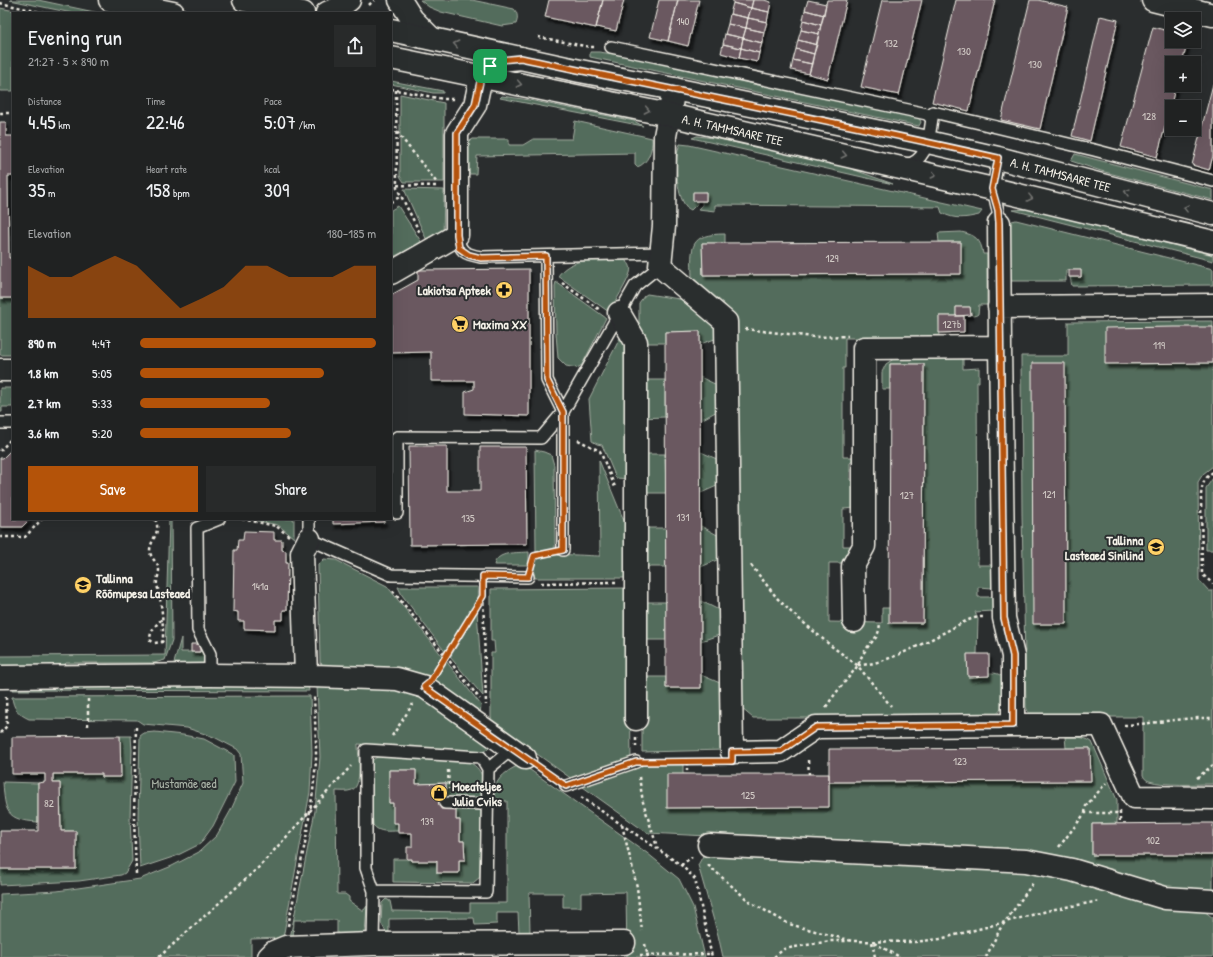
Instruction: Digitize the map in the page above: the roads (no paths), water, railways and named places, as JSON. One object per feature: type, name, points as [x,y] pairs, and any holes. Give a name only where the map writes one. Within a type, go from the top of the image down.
[{"type":"street","points":[[110,0],[146,10],[164,12]]},
{"type":"street","points":[[400,0],[412,19],[431,38]]},
{"type":"street","points":[[1153,0],[1190,4],[1213,15]]},
{"type":"street","points":[[259,1],[299,12]]},
{"type":"street","name":"A. H. TAMMSAARE TEE","points":[[392,30],[928,142],[998,158],[1213,214]]},
{"type":"street","name":"A. H. TAMMSAARE TEE","points":[[392,58],[669,115],[896,166],[1213,242]]},
{"type":"street","points":[[392,271],[457,235],[457,133],[475,105],[481,77],[490,66],[501,60],[521,58]]},
{"type":"street","points":[[674,89],[665,136],[664,226],[660,260],[726,322],[732,752],[781,751],[816,727],[1101,725],[1127,805],[1213,798]]},
{"type":"street","points":[[999,223],[1004,618],[1013,656],[1013,725]]},
{"type":"street","points":[[1000,307],[1213,305]]},
{"type":"street","points":[[617,317],[636,342],[636,719]]},
{"type":"street","points":[[854,621],[853,566],[864,546],[864,348],[1000,347]]},
{"type":"street","points":[[0,370],[12,370]]},
{"type":"street","points":[[309,529],[302,553],[302,559],[310,684]]},
{"type":"street","points":[[2,677],[210,675],[310,684],[397,679],[424,687],[519,753]]},
{"type":"street","points":[[708,855],[1026,860],[1072,870],[1165,898],[1209,904]]},
{"type":"street","points":[[269,957],[274,952],[286,948],[373,944],[636,943]]},
{"type":"lane","points":[[612,46],[919,112],[927,114],[932,118]]},
{"type":"lane","points":[[896,166],[912,163],[922,154],[928,142],[933,112],[1094,150],[1213,181]]},
{"type":"lane","points":[[998,158],[992,189],[998,210],[999,223]]},
{"type":"lane","points":[[457,235],[459,248],[469,255],[481,258],[546,256],[660,260]]},
{"type":"lane","points":[[546,256],[547,380],[563,412],[563,550]]},
{"type":"lane","points":[[397,512],[397,437],[541,438],[563,412],[635,286],[660,260]]},
{"type":"lane","points":[[0,423],[12,423]]},
{"type":"lane","points":[[210,675],[210,654],[198,630],[196,528],[216,520]]},
{"type":"lane","points":[[309,529],[391,575],[528,577]]},
{"type":"lane","points":[[373,944],[374,891],[366,868],[366,750],[481,757],[488,768],[486,892],[374,891]]},
{"type":"lane","points":[[488,768],[519,753]]},
{"type":"lane","points":[[566,786],[636,762]]},
{"type":"lane","points":[[448,803],[487,804]]},
{"type":"place","name":"Lakiotsa Apteek","points":[[504,290]]},
{"type":"place","name":"Maxima XX","points":[[460,324]]},
{"type":"place","name":"Tallinna Lasteaed Sinilind","points":[[1156,547]]},
{"type":"place","name":"Tallinna Rõõmupesa Lasteaed","points":[[83,585]]},
{"type":"place","name":"Moeateljee Julia Cviks","points":[[439,793]]},
{"type":"park label","name":"Mustamäe aed","points":[[184,783]]}]
